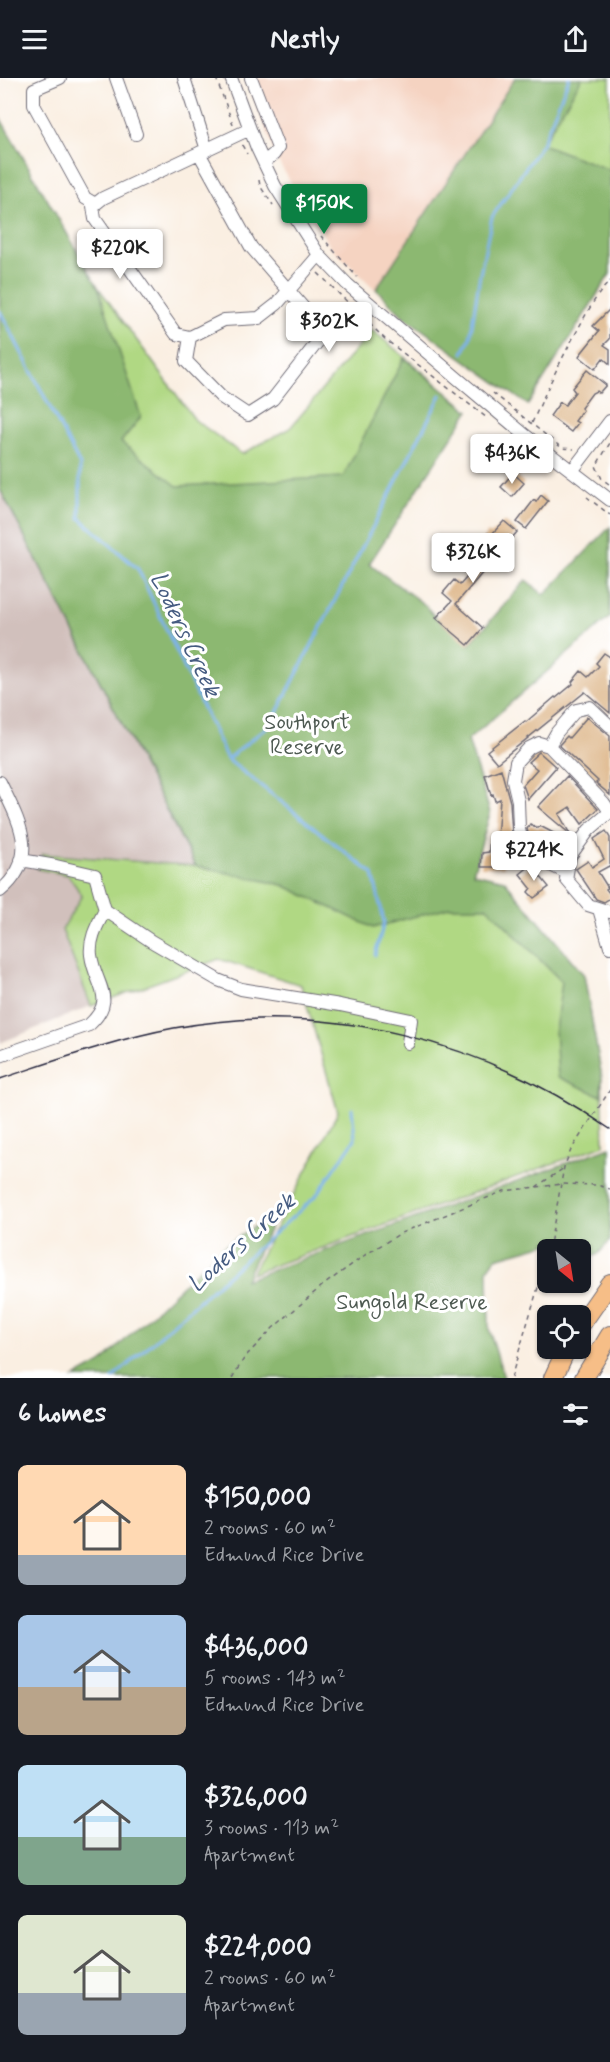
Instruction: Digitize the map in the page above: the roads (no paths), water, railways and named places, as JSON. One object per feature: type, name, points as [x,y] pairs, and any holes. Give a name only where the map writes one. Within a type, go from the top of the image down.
[{"type":"highway","points":[[591,1310],[610,1283]]},
{"type":"highway","points":[[584,1378],[610,1335]]},
{"type":"highway","points":[[553,1378],[562,1359]]},
{"type":"street","points":[[60,78],[34,89],[34,105],[85,198],[95,204]]},
{"type":"street","points":[[116,78],[136,134]]},
{"type":"street","points":[[184,78],[203,151],[251,246],[320,327],[319,340],[273,399],[248,416],[221,397],[186,361],[190,337]]},
{"type":"street","points":[[231,78],[274,186],[319,255],[347,284],[525,435],[610,500]]},
{"type":"street","points":[[251,78],[278,148],[264,162]]},
{"type":"street","points":[[250,129],[103,198],[93,206],[95,219],[176,334],[190,337],[224,320],[259,318],[277,304],[319,255]]},
{"type":"street","points":[[572,471],[610,421]]},
{"type":"street","points":[[549,746],[557,732],[576,710],[590,707],[610,726]]},
{"type":"street","points":[[567,873],[524,852],[519,829],[518,801],[513,780],[516,762],[529,748],[539,743],[549,746],[610,812],[590,830],[570,856],[566,879],[588,906],[604,910],[610,946]]},
{"type":"street","points":[[0,782],[22,828],[24,839],[21,860],[11,880],[0,891]]},
{"type":"street","points":[[21,860],[95,875],[105,910],[151,942],[218,980],[241,989],[339,1005],[411,1020],[408,1043]]},
{"type":"street","points":[[0,1056],[89,1025],[98,1017],[104,1008],[102,991],[92,960],[91,942],[105,910]]},
{"type":"waterway","name":"Loders Creek","points":[[463,353],[470,338],[492,217],[542,144],[569,78]]},
{"type":"waterway","name":"Loders Creek","points":[[0,311],[80,465],[80,518],[138,569],[227,759],[373,874],[384,922],[375,955]]},
{"type":"waterway","name":"Loders Creek","points":[[227,759],[271,724],[441,395]]},
{"type":"waterway","name":"Loders Creek","points":[[113,1378],[316,1196],[355,1139],[352,1109]]},
{"type":"tram line","points":[[0,1079],[108,1044],[174,1028],[232,1020],[289,1019],[346,1024],[402,1035],[457,1051],[510,1072],[561,1098],[610,1129]]},
{"type":"park label","name":"Southport Reserve","points":[[307,734]]},
{"type":"park label","name":"Sungold Reserve","points":[[412,1301]]}]
